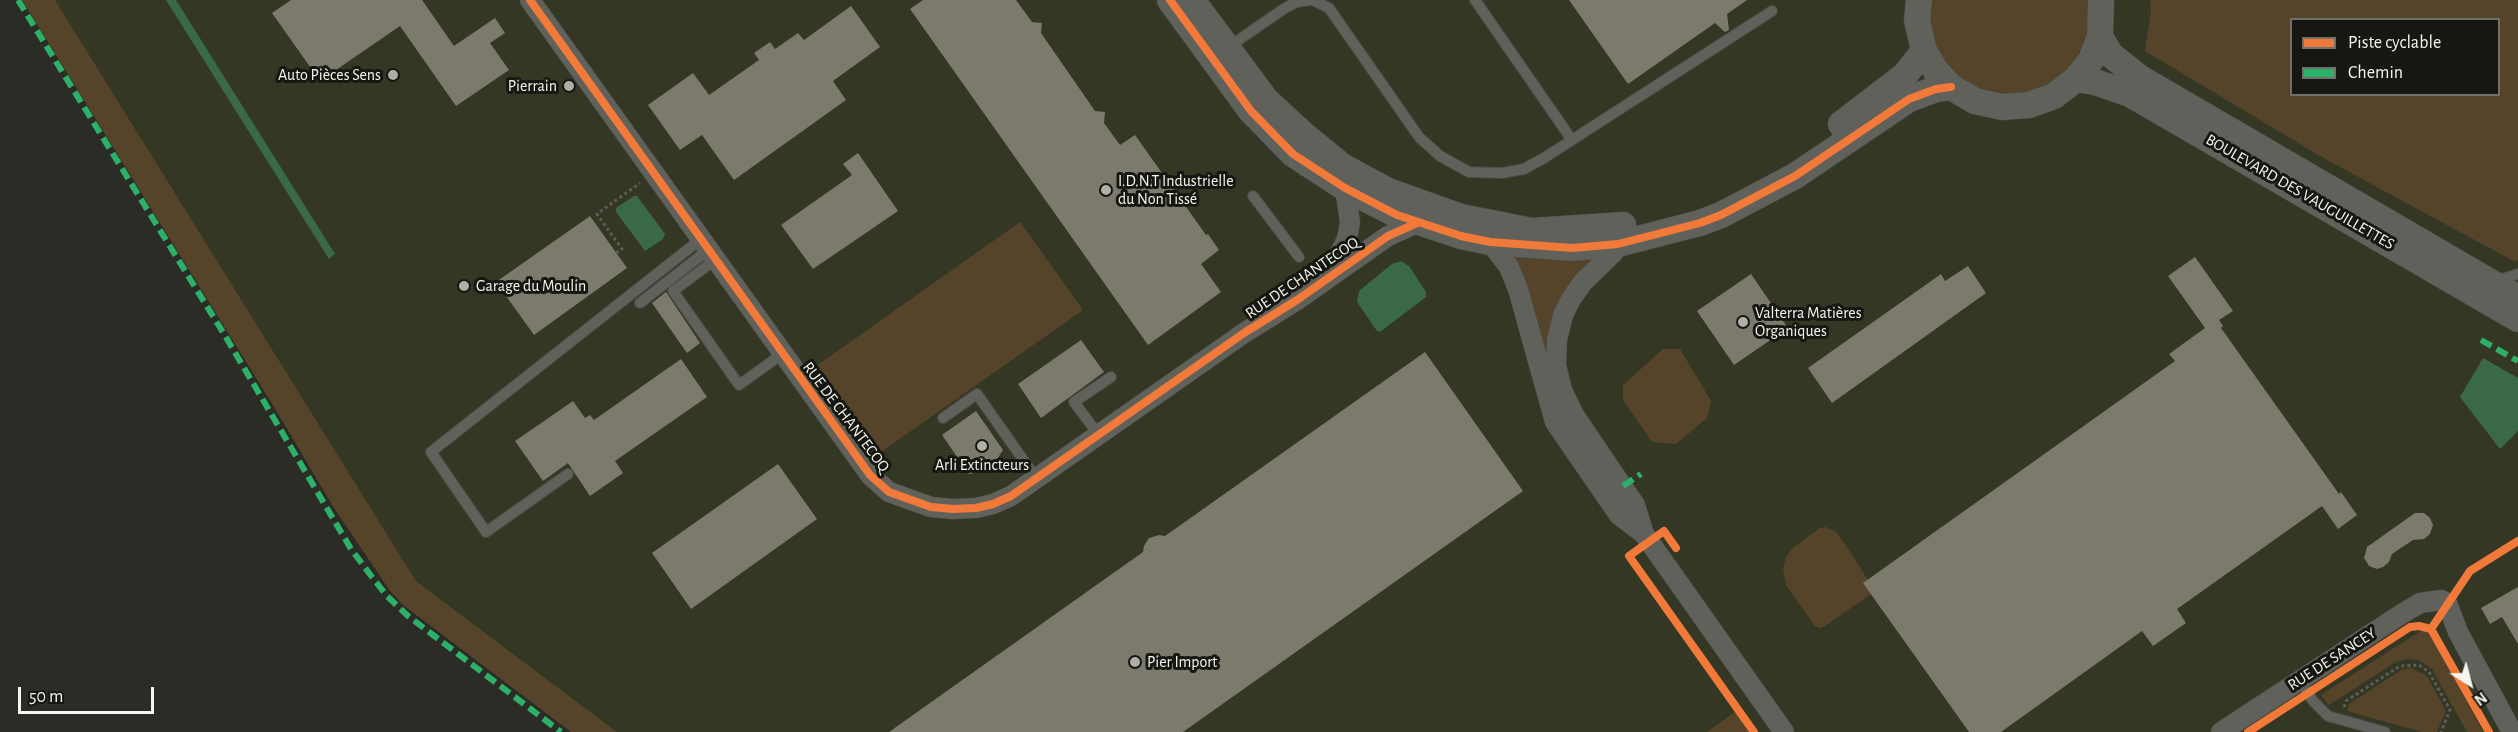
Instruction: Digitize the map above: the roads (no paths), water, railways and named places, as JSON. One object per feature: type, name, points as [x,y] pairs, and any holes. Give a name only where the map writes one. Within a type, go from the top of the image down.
[{"type":"street","name":"RUE DE CHANTECOQ","points":[[530,0],[870,475],[889,492],[930,507],[976,508],[1011,496],[1244,333],[1297,300],[1388,236],[1417,223]]},
{"type":"street","points":[[1170,0],[1251,111],[1293,154],[1372,203],[1417,223],[1490,242],[1572,248],[1618,244],[1670,232],[1721,215],[1795,176],[1909,99],[1936,89],[1951,87]]},
{"type":"street","points":[[1192,0],[1266,100],[1303,135],[1342,166],[1388,191],[1419,203],[1461,217],[1532,231],[1609,228],[1654,220],[1697,207],[1726,195],[1792,159],[1883,94],[1905,75],[1924,51]]},
{"type":"street","points":[[1919,0],[1917,20],[1924,51],[1936,71],[1951,87],[1975,101],[2002,107],[2029,105],[2054,96],[2076,79],[2091,60],[2100,37],[2101,0]]},
{"type":"street","name":"BOULEVARD DES VAUGUILLETTES","points":[[2100,37],[2111,55],[2140,78],[2518,297]]},
{"type":"street","name":"BOULEVARD DES VAUGUILLETTES","points":[[2076,79],[2095,82],[2130,94],[2518,319]]},
{"type":"street","points":[[1244,333],[1291,291],[1338,257],[1350,230],[1345,188]]},
{"type":"street","points":[[1490,242],[1509,267],[1518,289],[1555,422],[1619,515],[1644,534],[1784,732]]},
{"type":"street","points":[[1618,244],[1613,253],[1583,282],[1570,299],[1557,340],[1556,365],[1562,390],[1574,415],[1635,505],[1644,534]]},
{"type":"street","name":"RUE DE SANCEY","points":[[2222,732],[2420,603],[2441,600],[2447,603],[2458,632],[2512,732]]},
{"type":"lane","points":[[1227,49],[1298,1],[1311,0],[1329,8],[1419,137],[1440,156],[1469,172],[1502,173],[1524,169],[1772,11]]},
{"type":"lane","points":[[1475,0],[1572,140]]},
{"type":"lane","points":[[1253,196],[1299,258]]},
{"type":"lane","points":[[640,303],[708,250]]},
{"type":"lane","points":[[708,250],[674,291],[739,385],[782,354]]},
{"type":"lane","points":[[568,474],[486,532],[431,452],[482,412],[708,250]]},
{"type":"lane","points":[[2491,282],[2518,274]]},
{"type":"lane","points":[[1098,434],[1074,402],[1111,377]]},
{"type":"lane","points":[[943,418],[977,394],[1036,478]]},
{"type":"lane","points":[[2299,680],[2313,701],[2328,716],[2385,732]]},
{"type":"place","name":"Auto Pièces Sens","points":[[393,75]]},
{"type":"place","name":"Pierrain","points":[[569,86]]},
{"type":"place","name":"I.D.N.T Industrielle du Non Tissé","points":[[1106,190]]},
{"type":"place","name":"Garage du Moulin","points":[[464,286]]},
{"type":"place","name":"Valterra Matières Organiques","points":[[1743,322]]},
{"type":"place","name":"Arli Extincteurs","points":[[982,446]]},
{"type":"place","name":"Pier Import","points":[[1135,662]]}]
